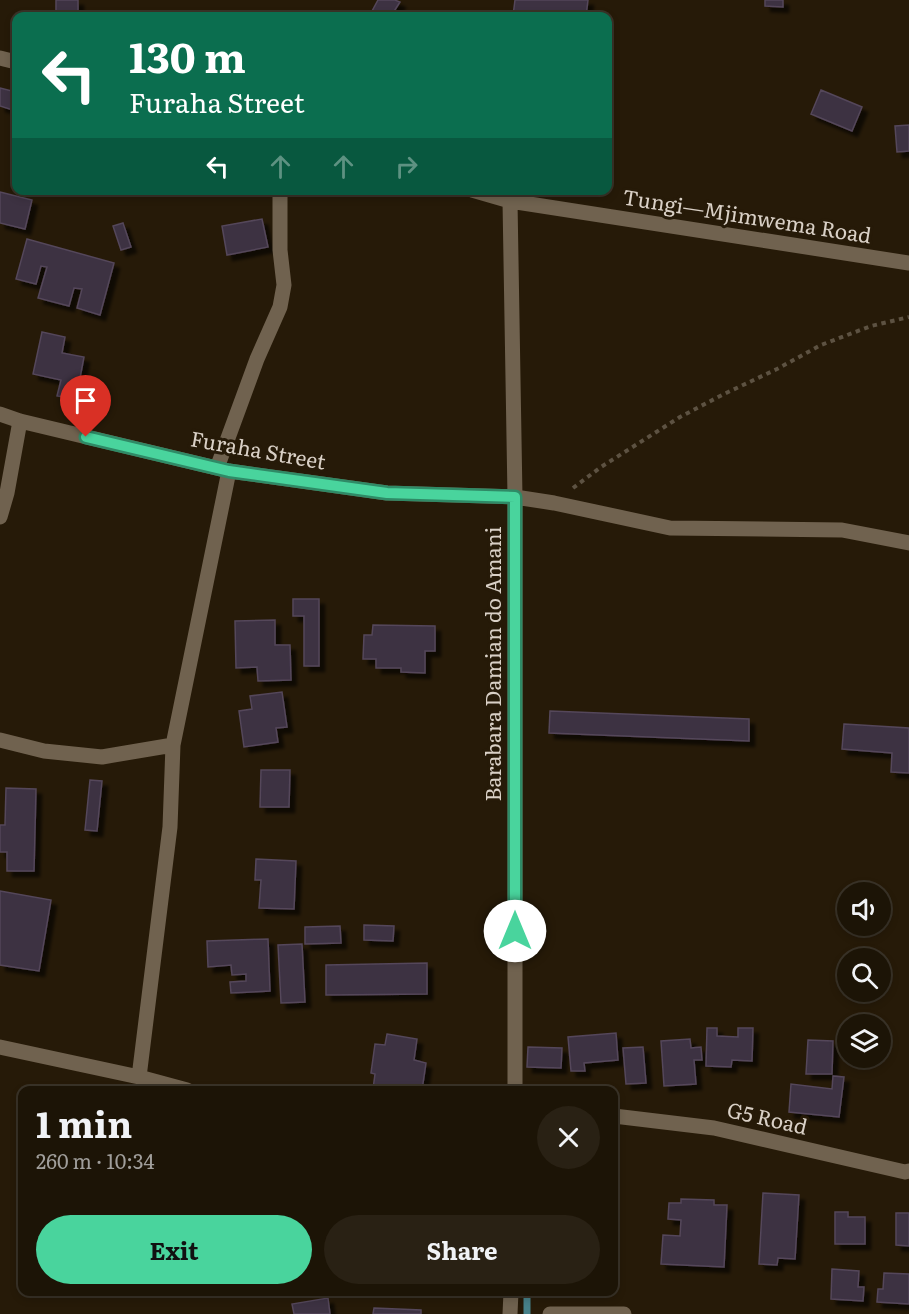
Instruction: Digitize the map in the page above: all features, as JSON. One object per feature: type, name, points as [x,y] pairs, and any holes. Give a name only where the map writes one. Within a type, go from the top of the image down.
[{"type":"street","points":[[139,1077],[170,827],[173,745],[223,469],[257,359],[280,307],[284,285],[280,250],[280,195]]},
{"type":"street","name":"Tungi—Mjimwema Road","points":[[489,195],[510,201],[909,263]]},
{"type":"street","name":"Barabara Damian do Amani","points":[[510,201],[515,497],[515,1086]]},
{"type":"street","name":"Furaha Street","points":[[0,414],[20,421],[223,469],[387,493],[515,497],[670,528],[842,530],[909,543]]},
{"type":"street","points":[[0,517],[7,493],[20,421]]},
{"type":"street","points":[[0,740],[44,752],[102,757],[173,745]]},
{"type":"street","points":[[0,1047],[172,1086]]},
{"type":"street","name":"G5 Road","points":[[618,1116],[714,1128],[908,1173]]},
{"type":"street","points":[[510,1314],[511,1296]]},
{"type":"street","points":[[550,1314],[624,1314]]},
{"type":"path","points":[[554,503],[601,467],[680,417],[821,345],[871,327],[909,317]]},
{"type":"building","points":[[56,0],[78,0],[78,12],[56,12]]},
{"type":"building","points":[[378,0],[400,2],[394,12],[372,12]]},
{"type":"building","points":[[515,0],[588,0],[586,12],[514,12]]},
{"type":"building","points":[[765,0],[783,0],[783,7],[765,6]]},
{"type":"building","points":[[0,88],[12,91],[12,110],[0,106]]},
{"type":"building","points":[[821,90],[862,107],[852,131],[811,114]]},
{"type":"building","points":[[909,125],[909,151],[897,152],[895,126]]},
{"type":"building","points":[[0,192],[32,200],[25,229],[0,223]]},
{"type":"building","points":[[262,219],[268,247],[227,255],[222,226]]},
{"type":"building","points":[[123,223],[131,247],[121,250],[113,226]]},
{"type":"building","points":[[27,239],[114,263],[100,315],[77,308],[82,289],[74,288],[69,306],[38,298],[47,267],[41,266],[36,284],[16,279]]},
{"type":"building","points":[[42,332],[65,337],[62,353],[84,357],[76,399],[57,396],[61,380],[33,374]]},
{"type":"building","points":[[293,599],[319,599],[319,666],[304,666],[304,616],[293,616]]},
{"type":"building","points":[[275,620],[275,645],[290,645],[291,680],[258,681],[257,667],[236,668],[235,621]]},
{"type":"building","points":[[373,625],[435,626],[435,651],[425,651],[425,673],[401,672],[401,668],[376,668],[376,659],[363,659],[364,635],[372,635]]},
{"type":"building","points":[[282,692],[287,727],[276,728],[278,742],[244,747],[239,711],[252,709],[250,696]]},
{"type":"building","points":[[550,711],[749,719],[749,741],[549,733]]},
{"type":"building","points":[[844,724],[909,728],[909,773],[891,772],[892,753],[842,749]]},
{"type":"building","points":[[261,770],[290,770],[289,807],[260,807]]},
{"type":"building","points":[[90,780],[102,781],[97,831],[85,830]]},
{"type":"building","points":[[6,788],[36,789],[34,871],[7,871],[7,852],[0,852],[0,825],[5,825]]},
{"type":"building","points":[[256,859],[296,861],[294,909],[259,908],[261,880],[255,880]]},
{"type":"building","points":[[0,891],[51,900],[39,971],[0,965]]},
{"type":"building","points":[[364,925],[394,926],[393,941],[364,940]]},
{"type":"building","points":[[340,926],[341,943],[305,944],[305,927]]},
{"type":"building","points":[[268,939],[270,991],[231,993],[230,982],[246,981],[246,974],[232,975],[231,965],[208,967],[207,941]]},
{"type":"building","points":[[302,944],[305,1002],[281,1003],[278,945]]},
{"type":"building","points":[[427,963],[427,994],[326,995],[326,965]]},
{"type":"building","points":[[707,1028],[717,1028],[717,1036],[738,1037],[738,1028],[753,1028],[752,1061],[732,1060],[731,1067],[706,1066]]},
{"type":"building","points":[[616,1033],[618,1060],[584,1063],[585,1071],[571,1071],[568,1037]]},
{"type":"building","points":[[387,1034],[417,1039],[414,1060],[426,1063],[423,1086],[373,1086],[375,1074],[371,1073],[375,1044],[385,1045]]},
{"type":"building","points":[[690,1039],[691,1048],[701,1047],[702,1060],[694,1060],[696,1084],[664,1086],[661,1041]]},
{"type":"building","points":[[808,1040],[833,1041],[832,1074],[806,1074]]},
{"type":"building","points":[[528,1047],[562,1048],[561,1068],[527,1067]]},
{"type":"building","points":[[643,1047],[646,1083],[626,1084],[623,1048]]},
{"type":"building","points":[[833,1076],[844,1077],[839,1117],[789,1112],[791,1084],[832,1089]]},
{"type":"building","points":[[763,1193],[799,1195],[795,1259],[778,1258],[777,1265],[759,1264]]},
{"type":"building","points":[[681,1199],[714,1200],[714,1205],[727,1205],[724,1267],[661,1264],[663,1235],[680,1236],[681,1220],[668,1219],[669,1203],[681,1203]]},
{"type":"building","points":[[835,1212],[848,1212],[848,1217],[865,1217],[865,1244],[835,1244]]},
{"type":"building","points":[[896,1213],[909,1213],[909,1246],[896,1245]]},
{"type":"building","points":[[832,1269],[859,1271],[858,1287],[864,1287],[863,1301],[831,1299]]},
{"type":"building","points":[[884,1273],[909,1274],[909,1304],[877,1302],[878,1289],[883,1289]]},
{"type":"building","points":[[328,1298],[330,1314],[294,1314],[292,1304]]},
{"type":"building","points":[[374,1308],[421,1310],[421,1314],[373,1314]]},
{"type":"waterway","points":[[527,1296],[527,1314]]},
{"type":"route","points":[[86,437],[229,471],[387,493],[515,497],[515,931]]}]
